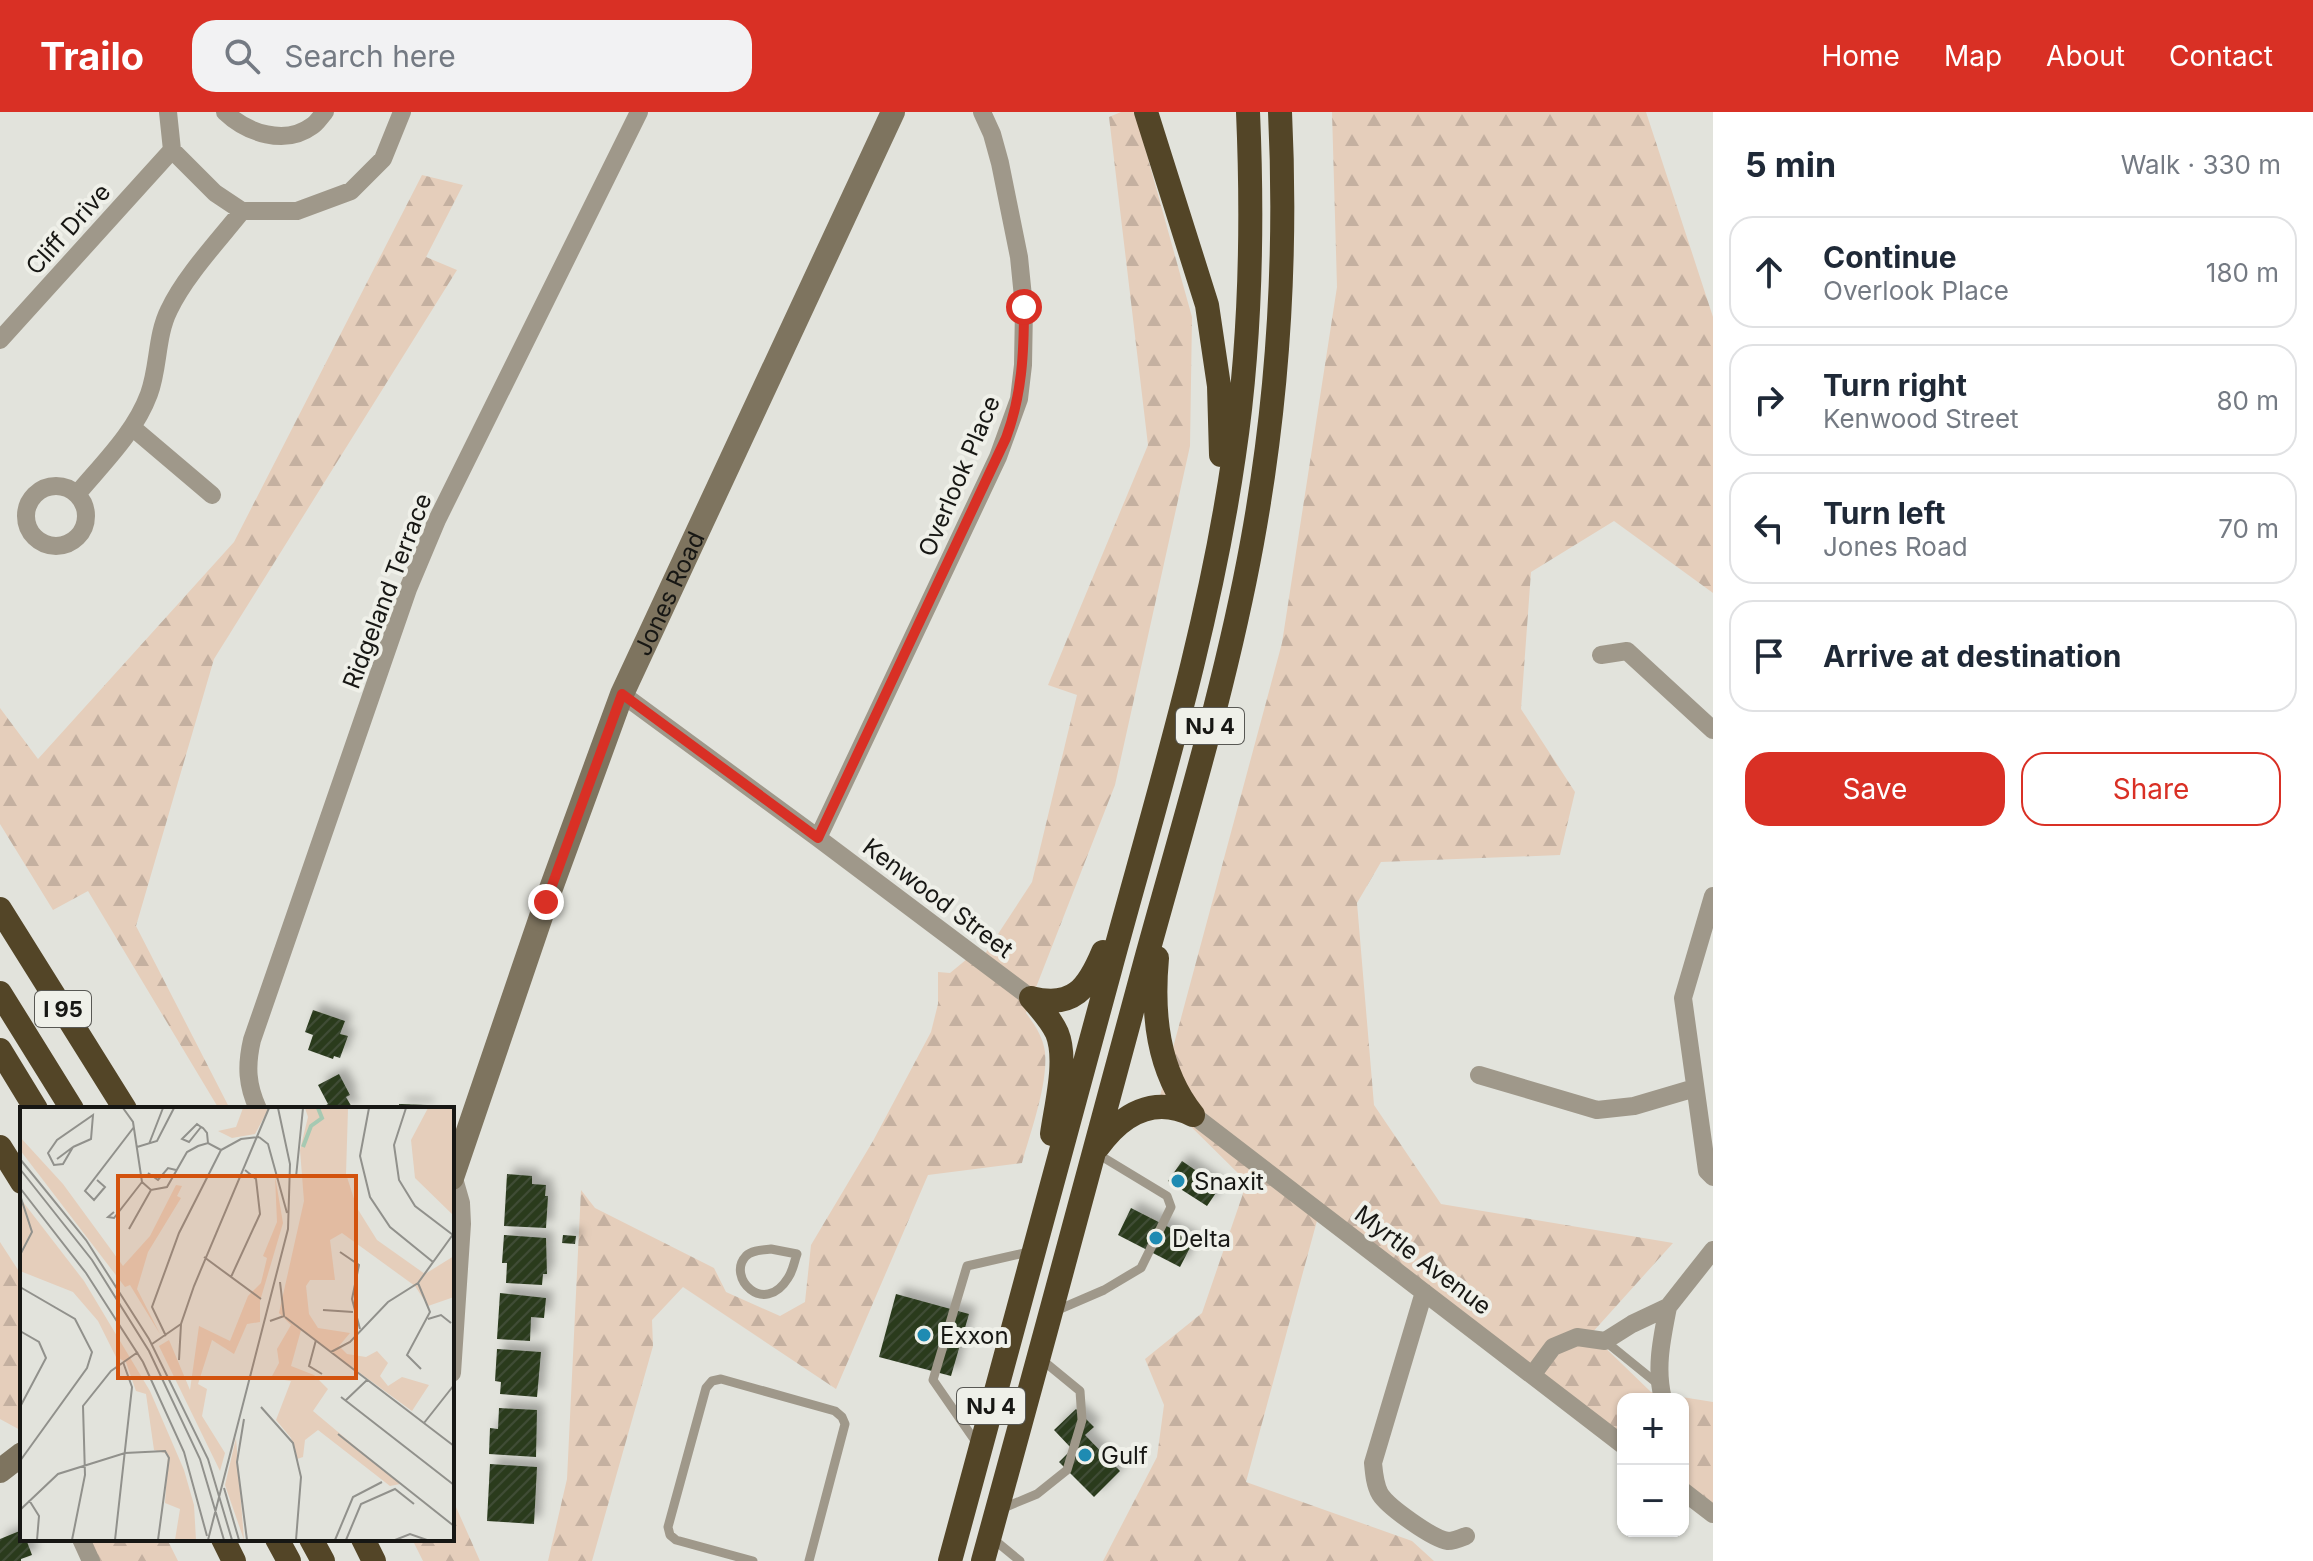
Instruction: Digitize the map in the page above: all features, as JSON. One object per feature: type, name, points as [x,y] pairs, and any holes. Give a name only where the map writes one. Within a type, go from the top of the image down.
[{"type":"highway","points":[[1146,112],[1201,282],[1211,323],[1221,409],[1222,530]]},
{"type":"highway","name":"NJ 4","points":[[950,1561],[1195,654],[1222,530],[1238,429],[1246,341],[1251,226],[1248,112]]},
{"type":"highway","name":"NJ 4","points":[[983,1561],[1231,642],[1259,505],[1280,315],[1283,213],[1281,116]]},
{"type":"highway","points":[[1031,998],[1049,1001],[1068,999],[1089,981],[1139,862]]},
{"type":"highway","points":[[1169,876],[1156,966],[1157,1025],[1170,1077],[1193,1115]]},
{"type":"highway","name":"I 95","points":[[0,909],[124,1107]]},
{"type":"highway","name":"I 95","points":[[0,993],[71,1107]]},
{"type":"highway","points":[[1031,998],[1057,1032],[1061,1052],[1036,1240]]},
{"type":"highway","points":[[0,1050],[35,1107]]},
{"type":"highway","points":[[1094,1152],[1120,1124],[1145,1109],[1165,1105],[1193,1115]]},
{"type":"highway","points":[[0,1147],[20,1179]]},
{"type":"highway","points":[[224,1541],[234,1561]]},
{"type":"highway","points":[[278,1541],[289,1561]]},
{"type":"highway","points":[[312,1541],[323,1561]]},
{"type":"highway","points":[[364,1541],[374,1561]]},
{"type":"street","points":[[168,112],[172,150],[215,193],[242,211],[297,211],[351,191],[383,159],[402,112]]},
{"type":"street","points":[[225,112],[237,123],[259,133],[288,135],[311,127],[325,112]]},
{"type":"street","name":"Ridgeland Terrace","points":[[257,1107],[247,1080],[252,1040],[408,589],[437,520],[639,112]]},
{"type":"street","name":"Jones Road","points":[[454,1174],[546,902],[622,694],[893,112]]},
{"type":"street","name":"Overlook Place","points":[[818,838],[998,457],[1019,399],[1024,336],[1021,274],[997,148],[982,112]]},
{"type":"street","name":"Cliff Drive","points":[[0,340],[172,150]]},
{"type":"street","points":[[78,493],[133,428],[150,392],[168,311],[242,211]]},
{"type":"street","points":[[133,428],[212,495]]},
{"type":"street","points":[[1601,655],[1627,651],[1713,730]]},
{"type":"street","name":"Kenwood Street","points":[[622,694],[1031,998]]},
{"type":"street","points":[[1713,896],[1709,919],[1683,998],[1707,1171],[1713,1177]]},
{"type":"street","points":[[1479,1075],[1597,1110],[1634,1106],[1695,1088]]},
{"type":"street","name":"Myrtle Avenue","points":[[1193,1115],[1617,1440]]},
{"type":"street","name":"Jones Road","points":[[454,1180],[461,1203],[462,1224],[454,1343]]},
{"type":"street","points":[[1533,1374],[1553,1347],[1577,1337],[1605,1341],[1668,1307],[1713,1250]]},
{"type":"street","points":[[1424,1292],[1373,1463],[1374,1479],[1389,1505],[1439,1538],[1449,1541],[1466,1536]]},
{"type":"street","points":[[1661,1392],[1660,1349],[1668,1307]]},
{"type":"street","points":[[0,1471],[20,1456]]},
{"type":"street","points":[[1689,1496],[1713,1514]]},
{"type":"street","points":[[82,1541],[91,1561]]},
{"type":"lane","points":[[1050,1313],[1104,1290],[1141,1268],[1171,1207],[1167,1196],[1094,1152]]},
{"type":"lane","points":[[980,1447],[933,1380],[967,1266],[1036,1240]]},
{"type":"lane","points":[[771,1249],[797,1254],[791,1273],[777,1291],[757,1294],[747,1286],[742,1275],[742,1264],[747,1255],[771,1249]]},
{"type":"lane","points":[[1605,1341],[1661,1392]]},
{"type":"lane","points":[[996,1511],[1037,1494],[1067,1470],[1082,1420],[1080,1391],[1038,1357]]},
{"type":"lane","points":[[753,1561],[676,1540],[670,1535],[668,1527],[706,1388],[712,1381],[721,1379],[835,1411],[842,1417],[845,1424],[809,1561]]},
{"type":"lane","points":[[990,1536],[1020,1561]]},
{"type":"green space","points":[[1121,112],[1135,112],[1192,317],[1190,446],[1115,785],[1026,1013],[1042,1041],[1045,1065],[1038,1108],[1022,1163],[928,1175],[836,1389],[683,1287],[652,1320],[653,1346],[592,1561],[548,1561],[567,1479],[581,1190],[595,1208],[714,1268],[726,1292],[780,1316],[805,1302],[811,1245],[873,1141],[931,1032],[938,1004],[938,972],[950,973],[973,954],[981,960],[1032,882],[1077,695],[1048,685],[1148,445],[1109,117]]},
{"type":"green space","points":[[1332,112],[1646,112],[1713,317],[1713,593],[1614,521],[1531,572],[1521,709],[1575,792],[1560,855],[1381,862],[1357,903],[1374,1105],[1441,1204],[1673,1243],[1591,1334],[1651,1392],[1657,1393],[1617,1393],[1617,1436],[1318,1217],[1246,1482],[1412,1541],[1434,1561],[1103,1561],[1157,1457],[1164,1405],[1145,1359],[1202,1313],[1247,1182],[1160,1096],[1282,643],[1337,287]]},
{"type":"green space","points":[[422,175],[463,185],[426,257],[457,270],[214,659],[136,926],[229,1107],[218,1107],[88,891],[53,910],[0,824],[0,708],[38,759],[234,542]]},
{"type":"green space","points":[[0,1242],[20,1273],[20,1430],[0,1419]]},
{"type":"green space","points":[[1689,1398],[1713,1402],[1713,1506],[1689,1488]]},
{"type":"green space","points":[[454,1502],[480,1561],[423,1561],[413,1541],[454,1541]]},
{"type":"green space","points":[[91,1541],[168,1541],[178,1561],[98,1561]]},
{"type":"building","points":[[313,1010],[345,1021],[340,1034],[348,1036],[340,1058],[334,1056],[333,1059],[308,1050],[313,1035],[305,1032]]},
{"type":"building","points":[[339,1074],[350,1095],[346,1097],[352,1107],[323,1107],[328,1104],[318,1085]]},
{"type":"building","points":[[399,1104],[427,1105],[427,1107],[399,1107]]},
{"type":"building","points":[[1182,1161],[1220,1187],[1207,1206],[1168,1181]]},
{"type":"building","points":[[507,1174],[532,1176],[532,1184],[546,1185],[546,1228],[504,1226]]},
{"type":"building","name":"Delta","points":[[1131,1208],[1194,1240],[1180,1267],[1118,1235]]},
{"type":"building","points":[[504,1235],[546,1238],[547,1274],[543,1274],[542,1285],[506,1283],[507,1263],[502,1263]]},
{"type":"building","points":[[563,1235],[576,1236],[575,1244],[562,1243]]},
{"type":"building","points":[[500,1293],[546,1298],[544,1318],[531,1317],[530,1341],[497,1339]]},
{"type":"building","name":"Exxon","points":[[896,1294],[969,1314],[951,1376],[879,1357]]},
{"type":"building","points":[[497,1349],[541,1352],[537,1397],[500,1394],[501,1382],[495,1381]]},
{"type":"building","points":[[499,1408],[537,1410],[536,1457],[489,1454],[490,1428],[498,1429]]},
{"type":"building","name":"Gulf","points":[[1076,1409],[1094,1427],[1085,1435],[1120,1471],[1094,1497],[1059,1462],[1072,1449],[1054,1430]]},
{"type":"building","points":[[490,1464],[537,1467],[534,1524],[487,1521]]},
{"type":"building","points":[[20,1531],[20,1541],[27,1541],[32,1555],[21,1561],[0,1561],[0,1539]]},
{"type":"place","name":"Snaxit","points":[[1178,1181]]},
{"type":"place","name":"Delta","points":[[1156,1238]]},
{"type":"place","name":"Exxon","points":[[924,1335]]},
{"type":"place","name":"Gulf","points":[[1085,1455]]},
{"type":"route","points":[[546,902],[622,694],[818,838],[1006,438],[1019,399],[1024,307]]}]
